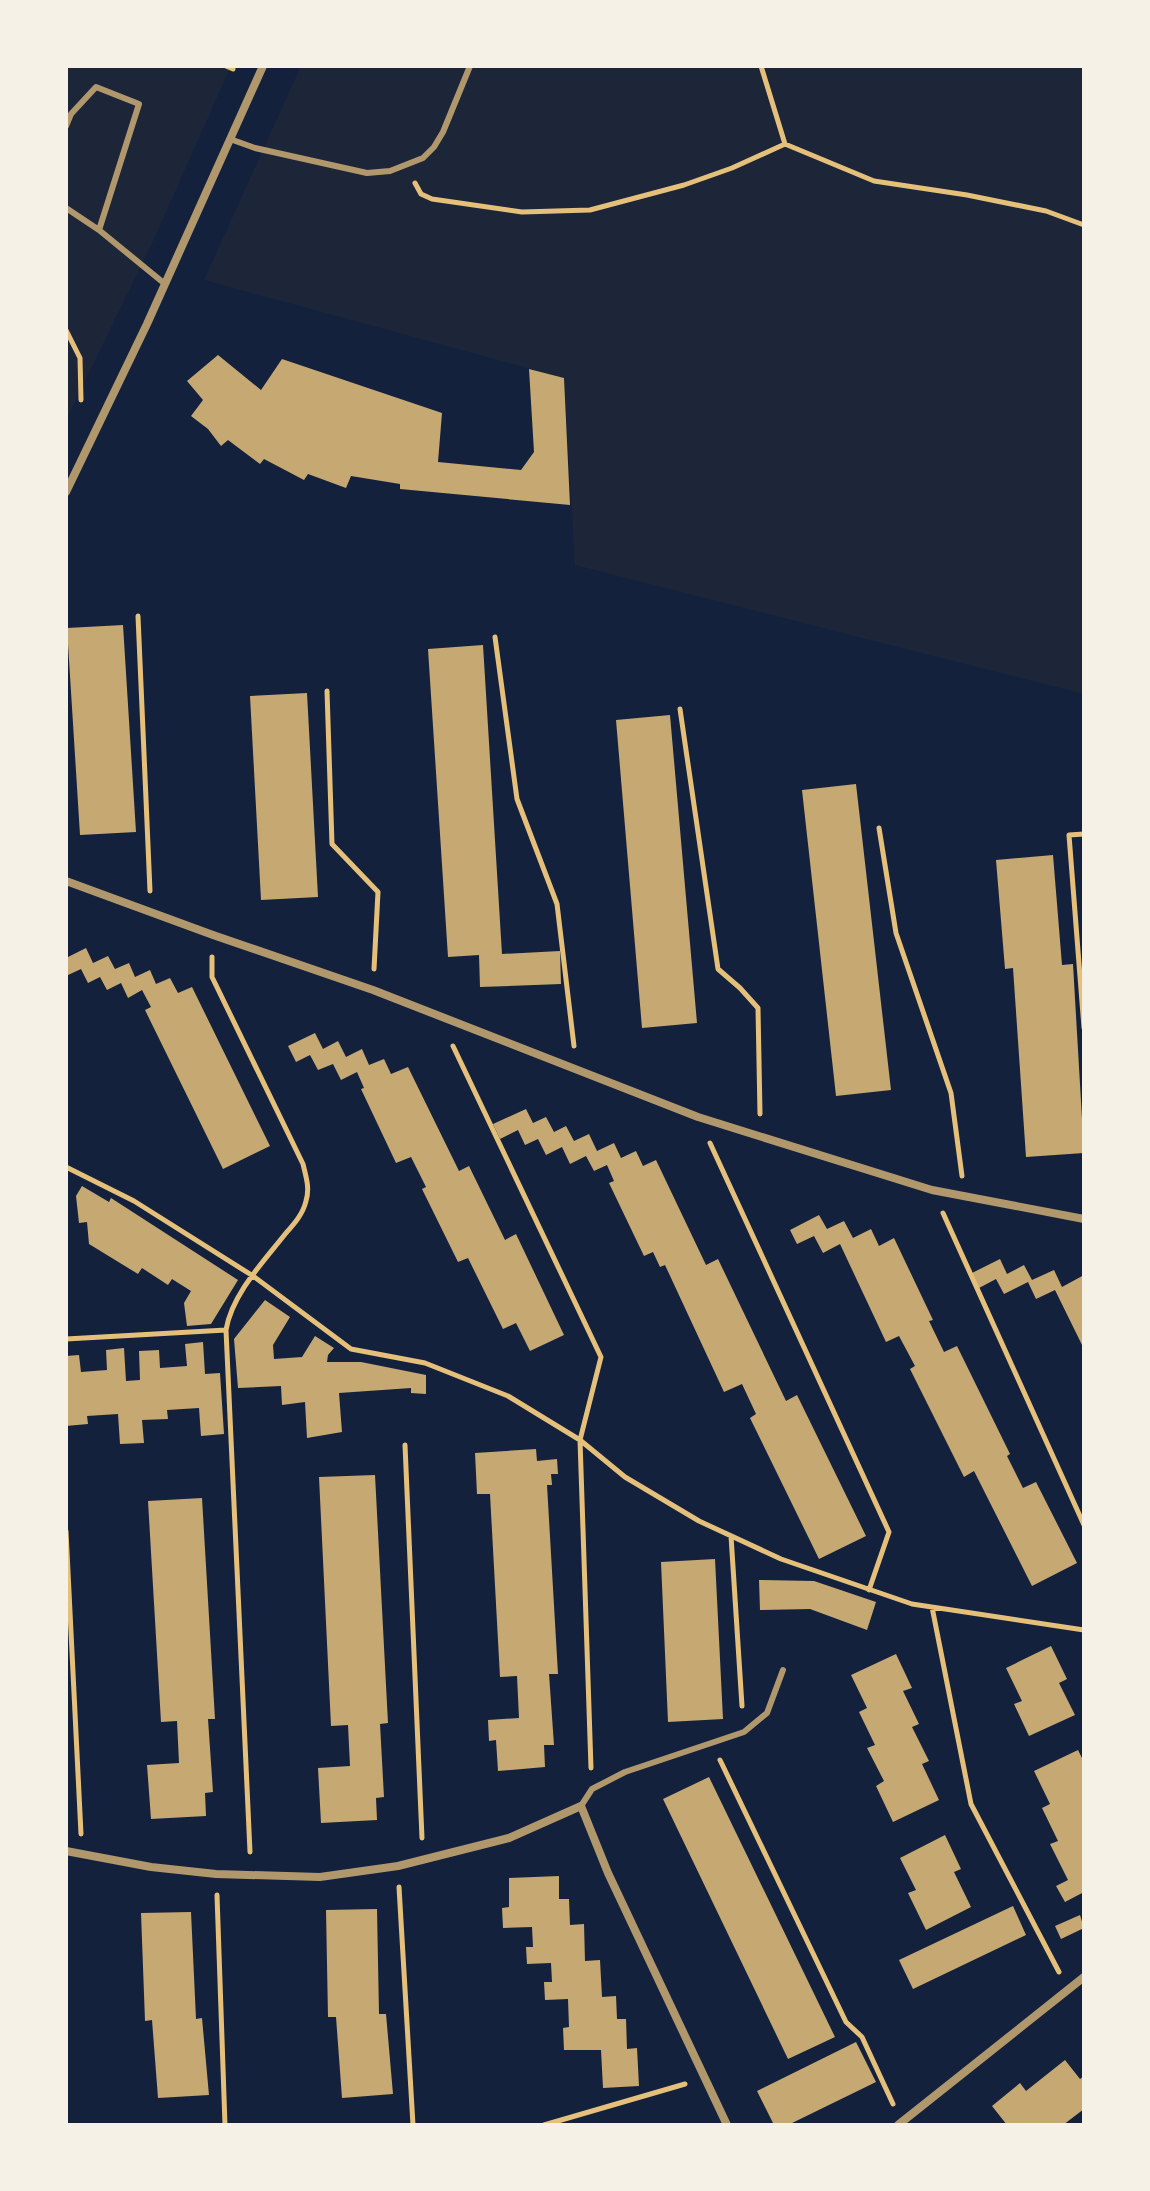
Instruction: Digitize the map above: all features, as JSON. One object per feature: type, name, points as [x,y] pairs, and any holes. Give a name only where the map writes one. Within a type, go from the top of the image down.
[{"type":"street","points":[[66,492],[165,284],[263,66]]},
{"type":"street","points":[[66,881],[373,990],[698,1117],[932,1190],[1084,1219]]},
{"type":"street","points":[[66,1851],[151,1867],[216,1874],[320,1877],[398,1866],[509,1838],[581,1806],[608,1873],[727,2125]]},
{"type":"street","points":[[900,2124],[1084,1977]]},
{"type":"lane","points":[[230,139],[255,148],[367,173],[407,166],[423,158],[434,147],[470,66]]},
{"type":"lane","points":[[66,126],[71,114],[96,87],[139,104],[99,230]]},
{"type":"lane","points":[[66,208],[99,230],[165,284]]},
{"type":"lane","points":[[581,1806],[592,1789],[625,1772],[744,1732],[767,1713],[783,1670]]},
{"type":"path","points":[[761,66],[785,144]]},
{"type":"path","points":[[407,166],[421,194],[432,199],[522,212],[590,210],[684,185],[785,144],[874,181],[1046,211],[1084,225]]},
{"type":"path","points":[[66,330],[80,358],[81,400]]},
{"type":"path","points":[[138,616],[151,912]]},
{"type":"path","points":[[495,637],[517,799],[557,904],[577,1071]]},
{"type":"path","points":[[327,691],[332,844],[378,892],[373,990]]},
{"type":"path","points":[[680,709],[718,969],[758,1008],[761,1135]]},
{"type":"path","points":[[879,828],[896,933],[951,1093],[965,1196]]},
{"type":"path","points":[[1084,834],[1069,835],[1084,1028]]},
{"type":"path","points":[[213,935],[212,977],[303,1164],[308,1185],[300,1215],[253,1276],[228,1318],[226,1330],[251,1877]]},
{"type":"path","points":[[439,1015],[601,1357],[580,1440],[592,1789]]},
{"type":"path","points":[[698,1117],[889,1532],[869,1590]]},
{"type":"path","points":[[66,1167],[134,1201],[253,1276],[351,1349],[425,1363],[508,1396],[580,1440],[625,1477],[699,1521],[781,1559],[912,1604],[1084,1630]]},
{"type":"path","points":[[932,1190],[1084,1525]]},
{"type":"path","points":[[66,1339],[226,1330]]},
{"type":"path","points":[[405,1445],[423,1859]]},
{"type":"path","points":[[66,1531],[82,1854]]},
{"type":"path","points":[[731,1536],[744,1732]]},
{"type":"path","points":[[932,1607],[971,1804],[1068,1990]]},
{"type":"path","points":[[711,1741],[846,2022],[862,2037],[900,2124]]},
{"type":"path","points":[[398,1866],[413,2125]]},
{"type":"path","points":[[216,1874],[225,2125]]},
{"type":"path","points":[[544,2125],[704,2078]]},
{"type":"shaded area","points":[[66,66],[231,66],[155,237],[66,420]]},
{"type":"shaded area","points":[[301,66],[1084,66],[1084,694],[575,565],[564,378],[204,280]]},
{"type":"building","points":[[218,355],[261,390],[282,359],[442,413],[438,462],[521,470],[534,452],[529,369],[564,378],[570,505],[400,489],[400,484],[351,476],[346,488],[308,474],[304,480],[264,459],[260,464],[228,440],[221,446],[208,429],[191,416],[203,400],[187,381]]},
{"type":"building","points":[[123,625],[136,832],[80,835],[67,628]]},
{"type":"building","points":[[483,645],[502,954],[560,951],[561,984],[480,987],[479,955],[448,957],[428,649]]},
{"type":"building","points":[[307,693],[318,897],[261,900],[250,696]]},
{"type":"building","points":[[670,715],[697,1023],[642,1028],[616,720]]},
{"type":"building","points":[[856,784],[891,1090],[836,1096],[802,790]]},
{"type":"building","points":[[1053,855],[1062,965],[1073,964],[1084,1153],[1026,1157],[1013,968],[1005,969],[996,860]]},
{"type":"building","points":[[86,948],[93,963],[108,956],[115,969],[129,963],[135,977],[150,970],[156,984],[170,978],[178,993],[192,987],[270,1146],[223,1169],[145,1010],[151,1007],[142,990],[128,998],[121,983],[107,990],[100,977],[88,983],[81,969],[66,976],[66,958]]},
{"type":"building","points":[[315,1033],[323,1049],[338,1041],[346,1057],[362,1049],[369,1065],[384,1059],[391,1074],[408,1067],[459,1171],[469,1166],[505,1240],[516,1234],[564,1335],[530,1351],[516,1323],[503,1329],[468,1258],[458,1262],[422,1189],[426,1187],[411,1157],[396,1163],[361,1089],[364,1088],[357,1072],[341,1080],[333,1064],[318,1070],[310,1055],[296,1062],[288,1046]]},
{"type":"building","points":[[526,1109],[533,1123],[546,1117],[554,1132],[566,1126],[574,1141],[589,1134],[597,1151],[614,1143],[621,1158],[636,1151],[643,1166],[656,1160],[706,1265],[718,1259],[786,1401],[797,1395],[866,1536],[819,1559],[750,1418],[756,1414],[742,1384],[724,1392],[665,1265],[660,1267],[653,1252],[644,1256],[609,1183],[614,1181],[607,1165],[594,1171],[586,1156],[570,1164],[562,1147],[546,1155],[538,1139],[525,1145],[518,1130],[500,1139],[493,1124]]},
{"type":"building","points":[[82,1186],[109,1202],[111,1198],[238,1280],[211,1324],[187,1326],[184,1303],[191,1291],[172,1279],[168,1285],[142,1268],[138,1274],[89,1244],[87,1222],[79,1223],[76,1196]]},
{"type":"building","points":[[819,1215],[827,1229],[844,1221],[853,1238],[871,1229],[879,1246],[894,1238],[933,1320],[929,1321],[944,1352],[957,1346],[1010,1454],[1007,1456],[1023,1488],[1036,1482],[1077,1563],[1032,1586],[974,1471],[964,1477],[910,1369],[915,1366],[899,1336],[886,1342],[840,1244],[823,1253],[814,1236],[797,1244],[790,1230]]},
{"type":"building","points":[[1000,1259],[1007,1274],[1024,1265],[1032,1280],[1054,1270],[1062,1287],[1084,1275],[1084,1349],[1055,1290],[1036,1299],[1028,1282],[1004,1294],[996,1279],[979,1288],[972,1273]]},
{"type":"building","points":[[265,1300],[290,1317],[273,1345],[274,1359],[302,1357],[315,1336],[334,1348],[327,1362],[361,1362],[426,1375],[426,1394],[411,1393],[411,1388],[339,1393],[342,1432],[307,1438],[305,1402],[282,1405],[281,1386],[238,1388],[234,1339]]},
{"type":"building","points":[[203,1342],[205,1374],[220,1373],[224,1434],[201,1436],[199,1408],[167,1410],[168,1419],[142,1420],[144,1443],[120,1444],[118,1414],[87,1416],[88,1424],[66,1426],[66,1356],[79,1355],[81,1372],[107,1370],[106,1350],[124,1348],[126,1381],[140,1380],[139,1351],[159,1350],[160,1368],[187,1366],[185,1344]]},
{"type":"building","points":[[536,1449],[537,1461],[557,1459],[558,1474],[551,1474],[552,1485],[547,1485],[558,1674],[549,1674],[554,1745],[544,1745],[545,1767],[498,1771],[496,1740],[489,1741],[488,1720],[519,1718],[517,1676],[500,1677],[490,1494],[477,1494],[475,1453]]},
{"type":"building","points":[[375,1475],[388,1723],[380,1724],[384,1797],[376,1798],[377,1820],[321,1823],[318,1768],[350,1766],[348,1725],[331,1726],[319,1477]]},
{"type":"building","points":[[202,1498],[215,1719],[208,1719],[213,1792],[205,1793],[206,1816],[151,1819],[147,1765],[179,1763],[177,1721],[161,1722],[148,1501]]},
{"type":"building","points":[[715,1559],[723,1719],[668,1722],[661,1562]]},
{"type":"building","points":[[759,1580],[814,1581],[876,1602],[867,1630],[810,1609],[760,1610]]},
{"type":"building","points":[[1051,1646],[1067,1679],[1059,1683],[1075,1715],[1029,1736],[1014,1704],[1022,1701],[1006,1668]]},
{"type":"building","points":[[896,1654],[912,1688],[903,1691],[919,1724],[912,1727],[929,1761],[922,1764],[939,1800],[893,1822],[876,1786],[884,1781],[867,1748],[875,1745],[859,1712],[867,1708],[851,1675]]},
{"type":"building","points":[[1078,1750],[1084,1762],[1084,1892],[1065,1902],[1056,1886],[1068,1880],[1050,1844],[1058,1841],[1042,1808],[1050,1804],[1034,1771]]},
{"type":"building","points":[[709,1777],[835,2037],[788,2059],[663,1799]]},
{"type":"building","points":[[945,1835],[961,1869],[954,1872],[971,1907],[926,1930],[908,1893],[916,1890],[900,1858]]},
{"type":"building","points":[[559,1876],[559,1899],[569,1899],[570,1925],[584,1924],[585,1961],[600,1960],[602,1997],[616,1996],[617,2019],[626,2019],[627,2049],[637,2048],[639,2086],[603,2088],[601,2050],[564,2050],[563,2028],[569,2027],[568,1999],[545,2000],[544,1982],[552,1982],[551,1963],[527,1964],[526,1947],[533,1947],[532,1927],[503,1928],[502,1908],[509,1907],[509,1878]]},
{"type":"building","points":[[1013,1906],[1026,1935],[913,1989],[899,1960]]},
{"type":"building","points":[[377,1909],[379,2014],[386,2014],[393,2094],[342,2098],[336,2017],[328,2017],[326,1910]]},
{"type":"building","points":[[191,1912],[196,2019],[202,2018],[209,2095],[158,2098],[152,2020],[145,2021],[141,1913]]},
{"type":"building","points":[[1080,1915],[1084,1928],[1061,1939],[1055,1926]]},
{"type":"building","points":[[856,2042],[876,2082],[788,2125],[774,2125],[757,2091]]},
{"type":"building","points":[[1065,2060],[1080,2079],[1084,2076],[1084,2109],[1063,2125],[1007,2125],[992,2106],[1020,2083],[1026,2091]]}]
